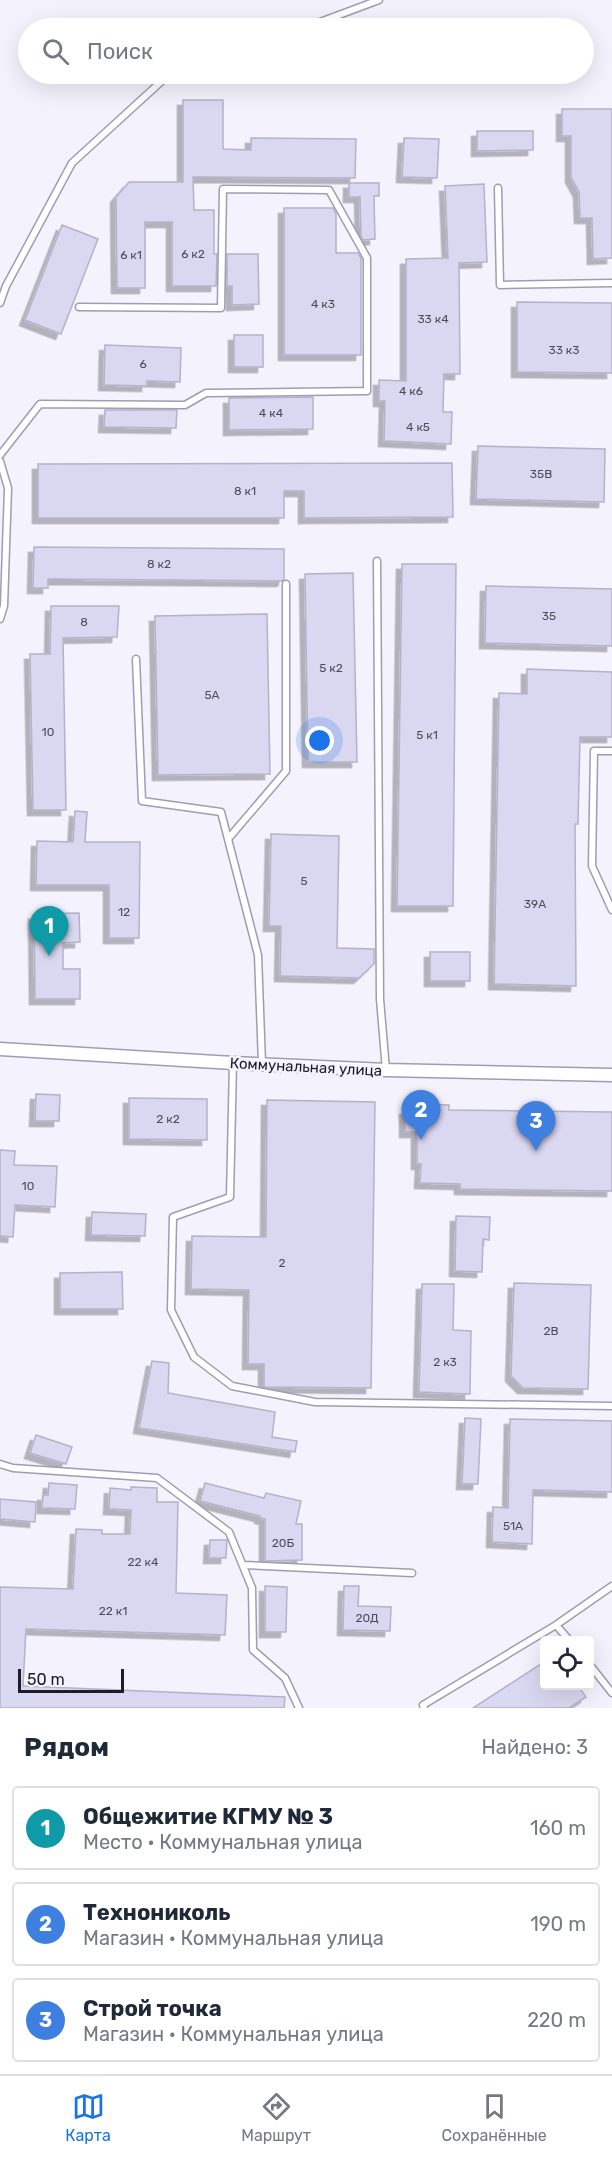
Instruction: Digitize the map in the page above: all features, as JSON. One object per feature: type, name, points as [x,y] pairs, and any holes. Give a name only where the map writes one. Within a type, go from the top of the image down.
[{"type":"street","name":"Коммунальная улица","points":[[0,1049],[232,1064],[612,1075]]},
{"type":"lane","points":[[331,18],[379,0]]},
{"type":"lane","points":[[0,303],[6,286],[72,163],[159,84]]},
{"type":"lane","points":[[498,188],[500,285],[612,283]]},
{"type":"lane","points":[[0,456],[40,404],[185,405],[206,393],[367,391],[367,258],[329,190],[223,189],[220,308],[79,307]]},
{"type":"lane","points":[[0,461],[8,488],[4,606],[0,619]]},
{"type":"lane","points":[[377,561],[380,999],[386,1070]]},
{"type":"lane","points":[[228,839],[286,771],[286,584]]},
{"type":"lane","points":[[136,658],[142,801],[221,812],[258,955],[262,1065]]},
{"type":"lane","points":[[612,751],[594,751],[592,866],[612,910]]},
{"type":"lane","points":[[232,1064],[230,1197],[173,1217],[171,1310],[194,1357],[232,1386],[315,1402],[612,1406]]},
{"type":"lane","points":[[0,1464],[13,1468],[157,1478],[229,1532],[252,1588],[253,1650],[285,1678],[299,1708]]},
{"type":"lane","points":[[244,1565],[412,1573]]},
{"type":"lane","points":[[424,1708],[423,1705],[556,1625],[612,1586]]},
{"type":"lane","points":[[556,1625],[565,1636]]},
{"type":"lane","points":[[594,1670],[612,1693]]},
{"type":"building","points":[[183,100],[223,100],[223,149],[251,150],[251,138],[356,139],[355,178],[193,177],[194,210],[214,210],[214,254],[217,254],[216,286],[172,286],[172,222],[145,222],[145,288],[117,288],[116,197],[129,182],[183,182]]},
{"type":"building","points":[[562,109],[612,109],[612,258],[593,259],[592,218],[580,218],[579,192],[571,177],[571,136],[562,136]]},
{"type":"building","points":[[477,131],[533,131],[533,150],[477,151]]},
{"type":"building","points":[[404,138],[439,139],[437,178],[402,177]]},
{"type":"building","points":[[349,183],[379,183],[379,196],[374,196],[375,239],[363,240],[361,237],[360,197],[349,197]]},
{"type":"building","points":[[484,184],[487,262],[459,263],[460,374],[444,374],[443,412],[452,412],[451,444],[384,441],[385,401],[379,401],[379,380],[406,381],[406,259],[448,258],[445,186]]},
{"type":"building","points":[[284,208],[333,208],[336,214],[336,253],[358,253],[361,258],[361,355],[284,355]]},
{"type":"building","points":[[62,225],[98,239],[61,334],[25,320]]},
{"type":"building","points":[[227,254],[258,254],[259,304],[232,305],[232,286],[227,286]]},
{"type":"building","points":[[517,302],[612,303],[612,373],[517,372]]},
{"type":"building","points":[[234,335],[263,335],[263,367],[234,367]]},
{"type":"building","points":[[105,345],[181,348],[180,382],[147,381],[147,386],[104,385]]},
{"type":"building","points":[[313,397],[313,429],[229,430],[229,398]]},
{"type":"building","points":[[105,410],[177,410],[176,428],[104,427]]},
{"type":"building","points":[[478,446],[605,449],[604,502],[476,499]]},
{"type":"building","points":[[452,463],[453,517],[304,518],[304,491],[284,491],[284,518],[38,518],[38,464]]},
{"type":"building","points":[[34,547],[284,549],[284,579],[282,581],[48,579],[48,588],[33,588]]},
{"type":"building","points":[[402,564],[456,564],[453,906],[397,906]]},
{"type":"building","points":[[353,573],[357,762],[308,762],[305,574]]},
{"type":"building","points":[[486,586],[612,589],[612,646],[485,643]]},
{"type":"building","points":[[51,606],[119,606],[117,637],[63,638],[66,810],[33,810],[30,654],[50,654]]},
{"type":"building","points":[[267,614],[270,774],[158,775],[155,616]]},
{"type":"building","points":[[527,669],[612,672],[612,737],[580,737],[578,824],[575,824],[576,986],[494,984],[499,693],[527,694]]},
{"type":"building","points":[[75,811],[87,812],[85,842],[140,842],[139,938],[109,938],[109,885],[36,885],[37,841],[73,842]]},
{"type":"building","points":[[271,834],[339,836],[337,948],[374,949],[374,964],[359,978],[280,976],[281,926],[269,926]]},
{"type":"building","points":[[79,913],[80,942],[63,943],[63,969],[80,969],[80,999],[35,999],[34,914]]},
{"type":"building","points":[[430,952],[470,952],[470,981],[430,981]]},
{"type":"building","points":[[36,1094],[60,1095],[59,1121],[35,1121]]},
{"type":"building","points":[[129,1098],[207,1099],[207,1140],[129,1139]]},
{"type":"building","points":[[267,1100],[375,1102],[371,1388],[264,1387],[264,1364],[248,1364],[249,1290],[191,1289],[192,1236],[266,1237]]},
{"type":"building","points":[[417,1104],[449,1105],[449,1110],[612,1112],[612,1191],[460,1189],[460,1184],[420,1183],[421,1164],[417,1164],[417,1132],[405,1132],[405,1109],[417,1109]]},
{"type":"building","points":[[0,1150],[15,1151],[14,1165],[57,1166],[55,1207],[15,1205],[13,1237],[0,1236]]},
{"type":"building","points":[[92,1212],[146,1214],[145,1236],[91,1235]]},
{"type":"building","points":[[456,1216],[490,1217],[489,1240],[483,1239],[482,1272],[455,1271]]},
{"type":"building","points":[[122,1272],[123,1309],[60,1309],[60,1273]]},
{"type":"building","points":[[514,1283],[591,1285],[588,1389],[523,1388],[511,1376]]},
{"type":"building","points":[[422,1284],[454,1284],[453,1330],[471,1331],[470,1394],[419,1392]]},
{"type":"building","points":[[152,1361],[169,1363],[168,1393],[275,1412],[272,1437],[297,1441],[295,1452],[139,1428]]},
{"type":"building","points":[[465,1418],[481,1419],[478,1484],[462,1484]]},
{"type":"building","points":[[510,1419],[612,1421],[612,1492],[533,1490],[532,1544],[492,1542],[493,1507],[508,1508]]},
{"type":"building","points":[[36,1435],[72,1447],[66,1464],[30,1453]]},
{"type":"building","points":[[49,1483],[77,1485],[75,1509],[42,1508],[43,1495],[48,1495]]},
{"type":"building","points":[[205,1483],[264,1498],[266,1493],[301,1501],[296,1524],[302,1524],[302,1560],[265,1561],[265,1519],[200,1501]]},
{"type":"building","points":[[131,1487],[157,1488],[157,1502],[178,1502],[176,1593],[227,1595],[225,1635],[26,1629],[23,1686],[285,1697],[284,1708],[0,1708],[0,1587],[73,1589],[76,1529],[102,1530],[102,1534],[130,1534],[131,1510],[109,1509],[110,1488],[131,1490]]},
{"type":"building","points":[[0,1499],[36,1502],[35,1522],[0,1519]]},
{"type":"building","points":[[210,1540],[227,1540],[226,1558],[209,1558]]},
{"type":"building","points":[[265,1586],[287,1587],[286,1632],[265,1632]]},
{"type":"building","points":[[344,1586],[359,1586],[358,1606],[391,1607],[390,1631],[343,1630]]},
{"type":"building","points":[[540,1665],[540,1690],[581,1690],[586,1697],[569,1708],[473,1708]]},
{"type":"place","name":"Общежитие КГМУ № 3","points":[[49,956]]},
{"type":"place","name":"Технониколь","points":[[421,1140]]},
{"type":"place","name":"Строй точка","points":[[536,1151]]}]
